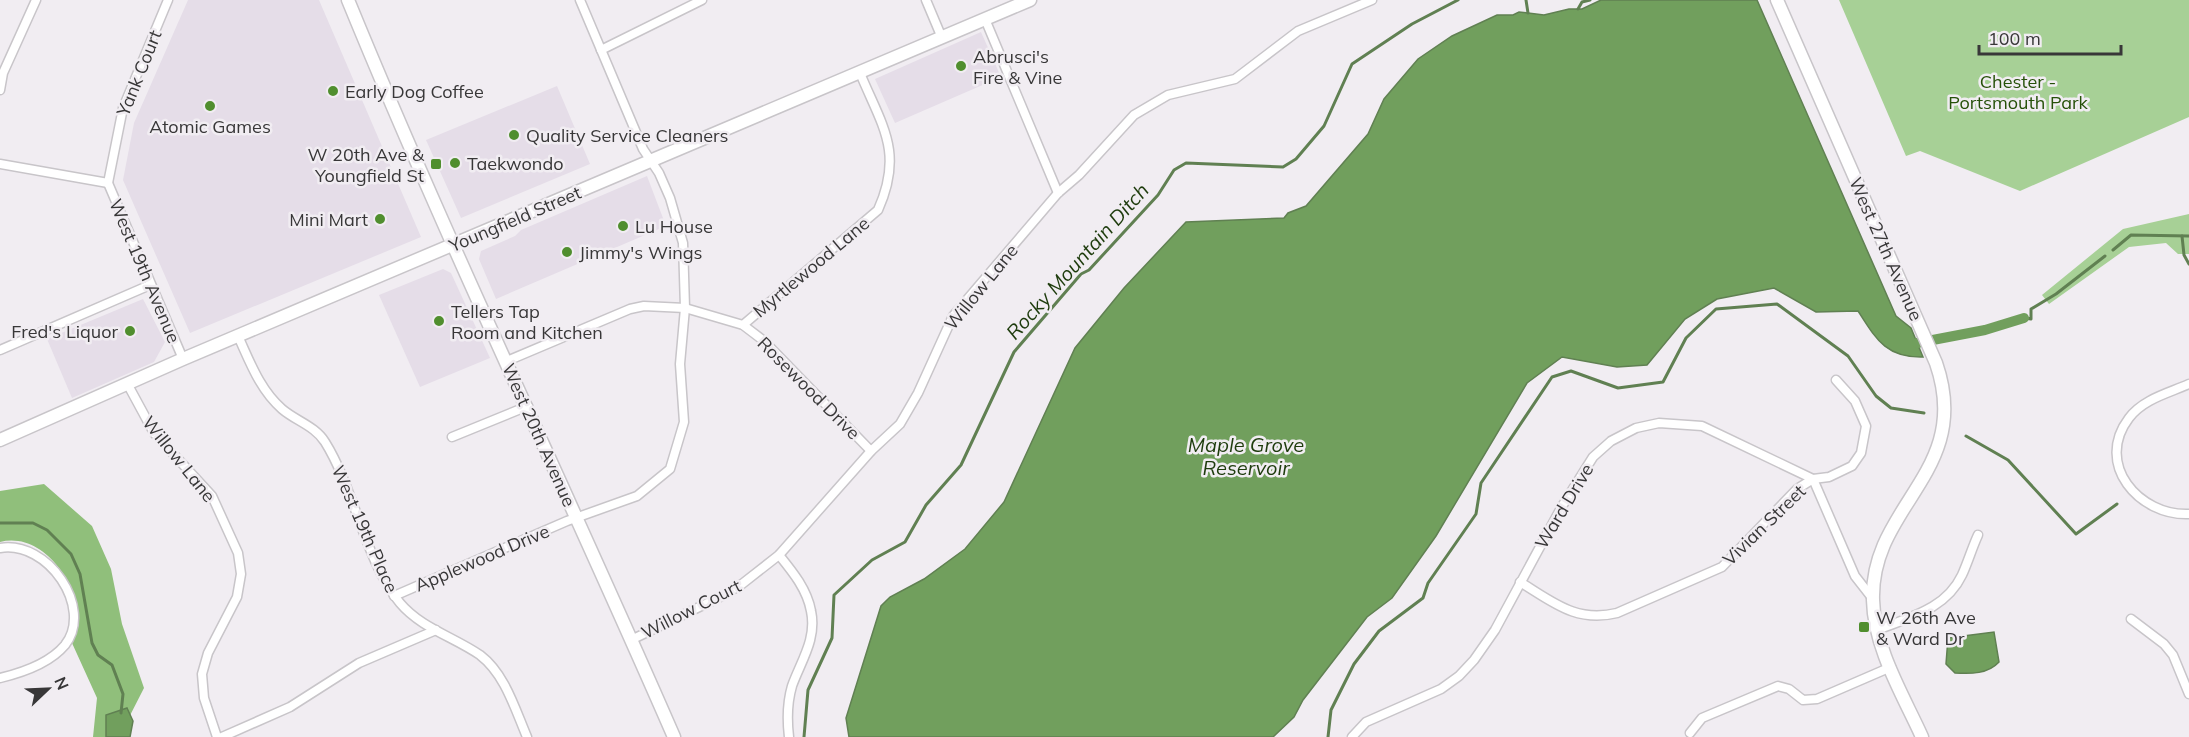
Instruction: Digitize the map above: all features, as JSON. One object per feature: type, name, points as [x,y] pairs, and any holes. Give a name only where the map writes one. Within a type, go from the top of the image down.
[{"type":"street","points":[[0,90],[3,73],[36,0]]},
{"type":"street","name":"Yank Court","points":[[108,183],[123,108],[168,0]]},
{"type":"street","name":"West 20th Avenue","points":[[348,0],[453,244],[528,406],[576,520],[674,737]]},
{"type":"street","name":"Applewood Drive","points":[[394,596],[637,496],[670,469],[684,422],[680,364],[685,308],[682,238],[666,189],[659,173],[650,162],[580,0]]},
{"type":"street","points":[[601,50],[702,0]]},
{"type":"street","points":[[926,0],[942,38]]},
{"type":"street","name":"Youngfield Street","points":[[0,440],[183,359],[1030,0]]},
{"type":"street","name":"Willow Lane","points":[[779,555],[904,417],[918,393],[953,316],[1058,193],[1079,175],[1134,115],[1148,104],[1179,92],[1235,79],[1298,32],[1372,0]]},
{"type":"street","name":"West 27th Avenue","points":[[1778,0],[1936,363],[1945,401],[1942,438],[1928,472],[1883,545],[1874,574],[1873,599],[1877,630],[1922,737]]},
{"type":"street","points":[[985,20],[1058,193]]},
{"type":"street","name":"Myrtlewood Lane","points":[[743,325],[878,210],[886,192],[891,158],[885,134],[860,73]]},
{"type":"street","points":[[0,164],[108,183]]},
{"type":"street","name":"West 19th Avenue","points":[[108,183],[183,359]]},
{"type":"street","points":[[0,350],[150,285]]},
{"type":"street","name":"Rosewood Drive","points":[[507,361],[630,309],[644,306],[685,308],[743,325],[764,341],[871,451]]},
{"type":"street","name":"West 19th Place","points":[[238,336],[259,381],[272,400],[324,440],[361,521],[383,578],[394,596],[410,614],[482,657],[495,670],[527,737]]},
{"type":"street","name":"Vivian Street","points":[[1520,582],[1569,612],[1601,617],[1617,613],[1722,567],[1797,489],[1813,479],[1829,477],[1852,466],[1862,453],[1865,437],[1863,414],[1836,380]]},
{"type":"street","points":[[2189,384],[2145,403],[2129,418],[2120,437],[2117,456],[2124,477],[2135,496],[2154,508],[2174,514],[2189,513]]},
{"type":"street","name":"Willow Lane","points":[[128,385],[154,433],[212,496],[238,553],[241,574],[237,597],[208,653],[202,674],[204,698],[219,737]]},
{"type":"street","points":[[452,437],[528,406]]},
{"type":"street","name":"Ward Drive","points":[[1352,737],[1366,722],[1441,689],[1460,676],[1495,630],[1520,582],[1593,457],[1611,441],[1636,428],[1659,423],[1701,426],[1813,479]]},
{"type":"street","points":[[1813,479],[1855,576],[1873,599]]},
{"type":"street","points":[[1877,630],[1932,608],[1949,596],[1963,574],[1978,535]]},
{"type":"street","points":[[0,548],[19,549],[43,559],[59,576],[70,596],[72,610],[70,636],[65,645],[44,661],[0,678]]},
{"type":"street","points":[[779,555],[804,591],[811,611],[812,629],[808,649],[789,700],[789,737]]},
{"type":"street","name":"Willow Court","points":[[631,640],[732,590],[779,555]]},
{"type":"street","points":[[2131,619],[2164,644],[2173,655],[2189,694]]},
{"type":"street","points":[[219,737],[290,706],[359,663],[436,630]]},
{"type":"street","points":[[1690,733],[1702,718],[1778,686],[1789,689],[1803,700],[1817,699],[1891,667]]},
{"type":"shaded area","points":[[188,0],[319,0],[421,237],[190,333],[123,180],[134,123]]},
{"type":"shaded area","points":[[981,32],[1001,77],[895,123],[875,79]]},
{"type":"shaded area","points":[[557,86],[590,164],[461,218],[426,140]]},
{"type":"shaded area","points":[[647,176],[666,226],[496,299],[479,259],[481,251],[515,236],[521,230]]},
{"type":"shaded area","points":[[443,269],[451,273],[490,358],[420,387],[379,295]]},
{"type":"shaded area","points":[[143,299],[165,342],[154,362],[72,398],[47,339]]},
{"type":"shaded area","points":[[44,484],[92,526],[111,569],[122,624],[144,688],[119,737],[93,737],[97,698],[72,643],[77,628],[77,610],[66,579],[45,553],[31,545],[16,541],[0,542],[0,491]]},
{"type":"green space","name":"Chester - Portsmouth Park","points":[[1839,0],[2189,0],[2189,117],[2020,191],[1920,151],[1906,156]]},
{"type":"green space","points":[[2189,214],[2189,254],[2178,254],[2166,243],[2129,247],[2049,304],[2042,295],[2123,229]]},
{"type":"water","name":"Maple Grove Reservoir","points":[[1601,0],[1757,0],[1896,316],[1911,328],[1923,357],[1900,354],[1883,345],[1858,311],[1816,312],[1774,288],[1717,299],[1685,319],[1647,365],[1617,367],[1562,357],[1527,383],[1436,536],[1392,598],[1367,617],[1303,700],[1294,717],[1273,737],[849,737],[846,718],[881,606],[890,597],[924,579],[965,549],[1004,502],[1075,348],[1124,288],[1186,222],[1284,218],[1288,213],[1306,206],[1368,134],[1384,99],[1418,59],[1452,36],[1497,15],[1513,15],[1519,12],[1544,15],[1569,9],[1582,9]]},
{"type":"water","points":[[1994,632],[1999,662],[1995,666],[1979,672],[1955,673],[1946,664],[1948,638]]},
{"type":"water","points":[[127,708],[133,721],[130,737],[106,737],[106,715]]},
{"type":"waterway","name":"Rocky Mountain Ditch","points":[[804,737],[808,690],[832,638],[834,595],[872,560],[905,542],[926,505],[961,465],[1014,352],[1081,274],[1089,270],[1158,195],[1174,170],[1186,163],[1283,167],[1296,159],[1324,126],[1352,64],[1412,24],[1458,0]]},
{"type":"waterway","points":[[1526,0],[1528,13]]},
{"type":"waterway","points":[[1578,9],[1582,2],[1590,0]]},
{"type":"waterway","points":[[2113,250],[2131,235],[2189,236]]},
{"type":"waterway","points":[[2182,236],[2184,255],[2189,264]]},
{"type":"waterway","points":[[2024,318],[2031,319],[2031,309],[2056,294],[2105,256]]},
{"type":"waterway","name":"Rocky Mountain Ditch","points":[[1328,737],[1331,710],[1354,664],[1379,631],[1423,598],[1428,583],[1476,514],[1481,483],[1552,377],[1571,371],[1618,388],[1663,382],[1686,338],[1716,309],[1777,304],[1848,356],[1876,396],[1891,408],[1924,413]]},
{"type":"waterway","points":[[1917,343],[1985,330],[2024,318]]},
{"type":"waterway","name":"Rocky Mountain Ditch","points":[[1966,436],[2008,460],[2076,534],[2117,504]]},
{"type":"waterway","points":[[0,523],[33,523],[47,530],[71,554],[80,574],[92,643],[98,655],[112,665],[123,694],[121,713]]},
{"type":"place","name":"Abrusci's Fire & Vine","points":[[961,66]]},
{"type":"place","name":"Early Dog Coffee","points":[[333,91]]},
{"type":"place","name":"Atomic Games","points":[[210,106]]},
{"type":"place","name":"Quality Service Cleaners","points":[[514,135]]},
{"type":"place","name":"Taekwondo","points":[[455,163]]},
{"type":"place","name":"W 20th Ave & Youngfield St","points":[[436,164]]},
{"type":"place","name":"Mini Mart","points":[[380,219]]},
{"type":"place","name":"Lu House","points":[[623,226]]},
{"type":"place","name":"Jimmy's Wings","points":[[567,252]]},
{"type":"place","name":"Tellers Tap Room and Kitchen","points":[[439,321]]},
{"type":"place","name":"Fred's Liquor","points":[[130,331]]},
{"type":"place","name":"W 26th Ave & Ward Dr","points":[[1864,627]]}]
